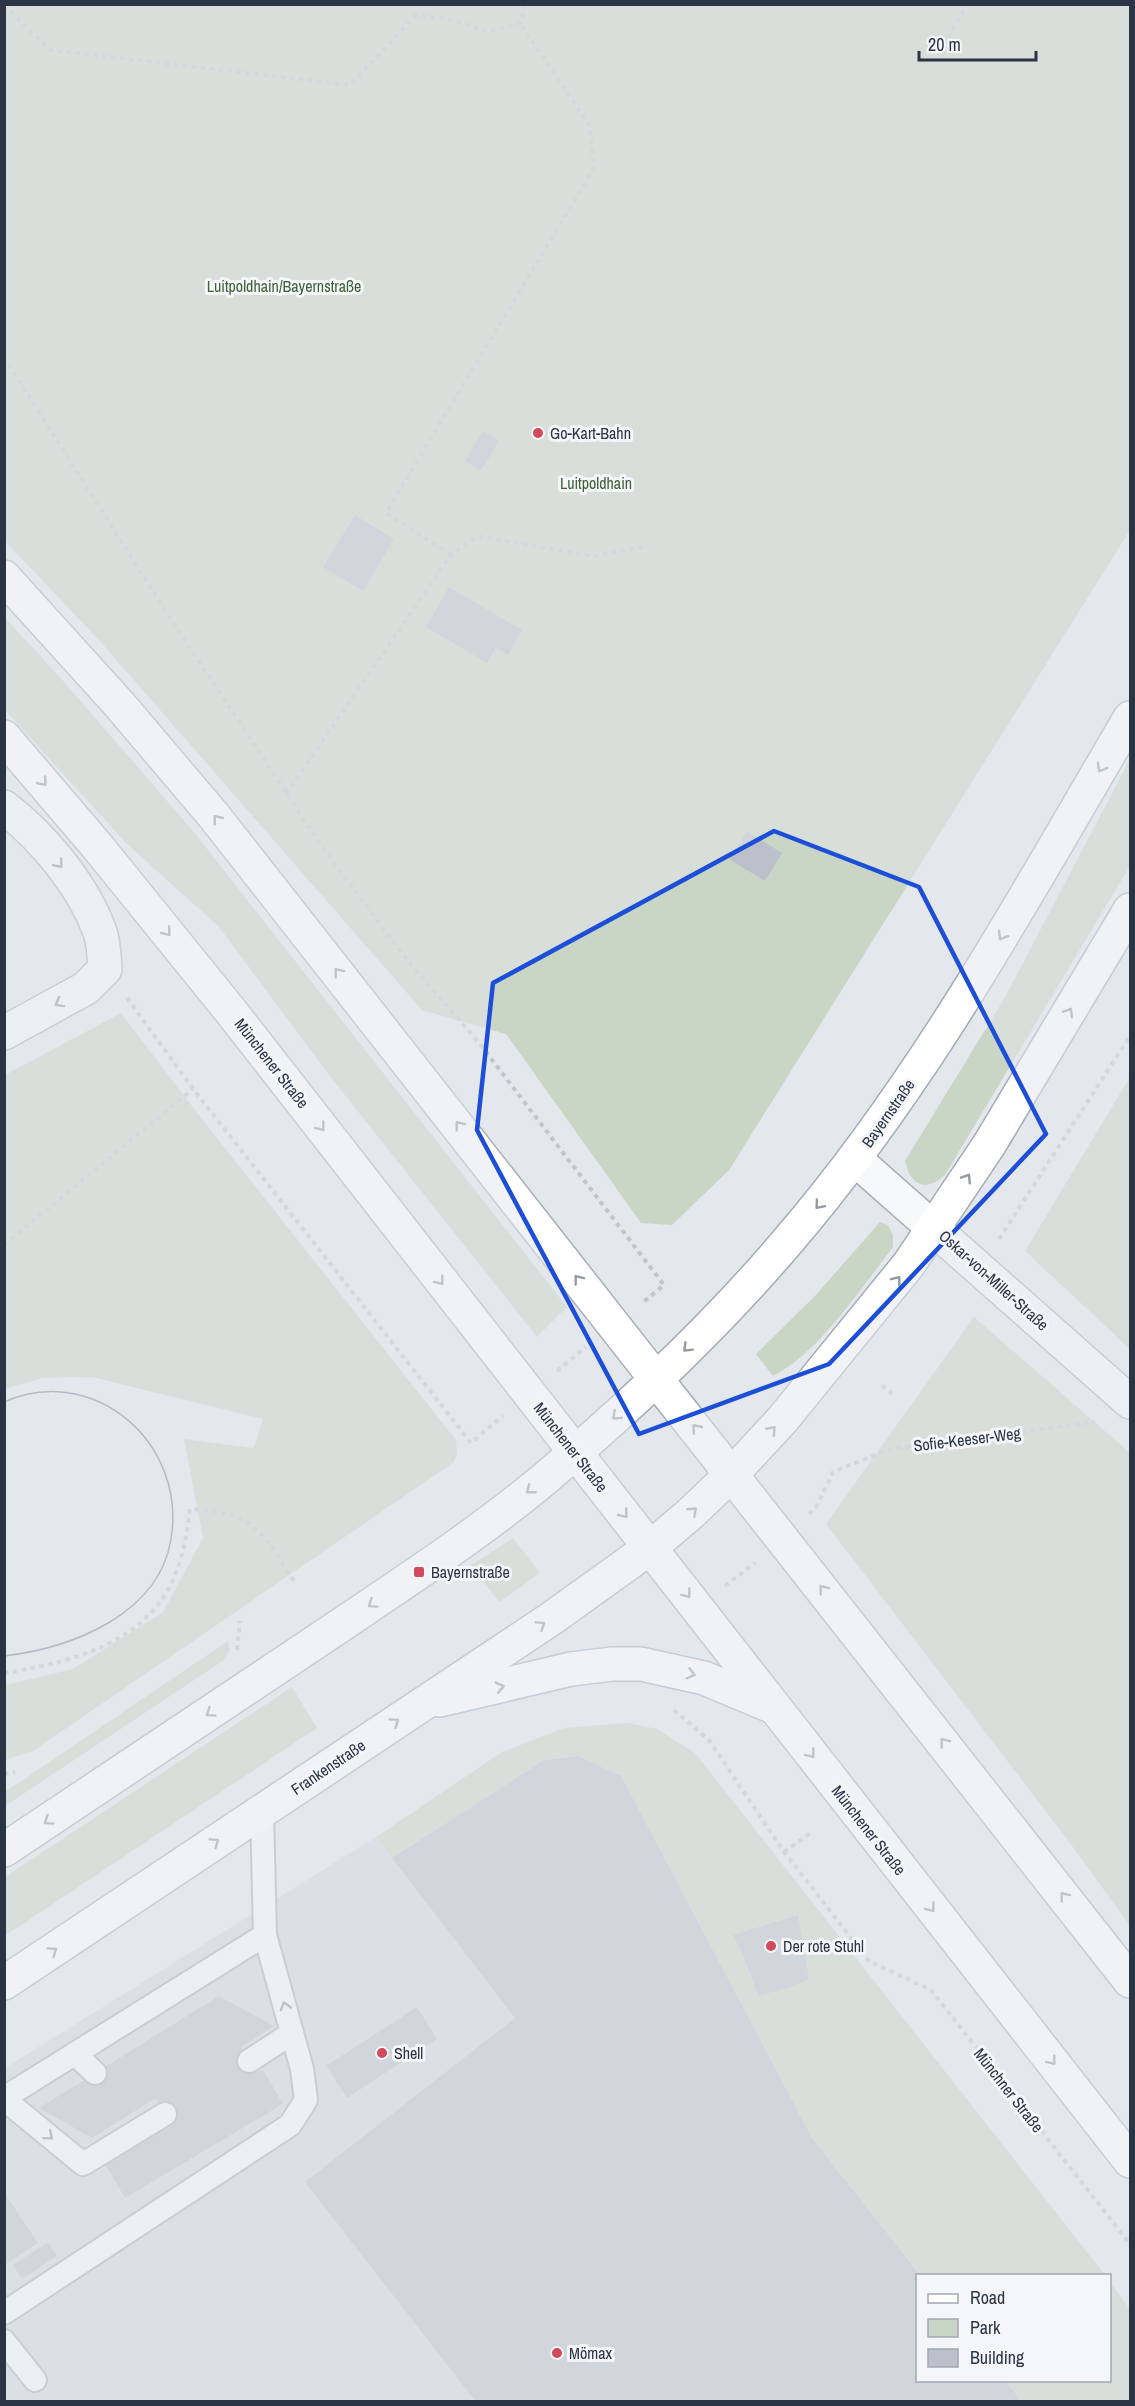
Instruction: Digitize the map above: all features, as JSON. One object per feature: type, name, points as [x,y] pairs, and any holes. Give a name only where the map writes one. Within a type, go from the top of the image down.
[{"type":"main road","points":[[4,577],[119,704],[208,808],[1131,1981]]},
{"type":"main road","name":"Bayernstraße","points":[[575,1452],[656,1379],[771,1261],[855,1159],[950,1022],[1131,718]]},
{"type":"main road","name":"Münchener Straße","points":[[4,737],[98,846],[233,1014],[1131,2161]]},
{"type":"main road","points":[[651,1548],[733,1473],[783,1419],[863,1323],[935,1227],[1030,1077],[1131,910]]},
{"type":"main road","points":[[4,1850],[419,1572],[506,1509],[575,1452]]},
{"type":"main road","name":"Frankenstraße","points":[[4,1983],[552,1618],[651,1548]]},
{"type":"main road","points":[[422,1704],[571,1669],[612,1664],[641,1664],[704,1678],[775,1708]]},
{"type":"street","points":[[4,807],[25,823],[78,886],[101,933],[105,969],[86,988],[4,1033]]},
{"type":"street","name":"Oskar-von-Miller-Straße","points":[[855,1159],[935,1227],[1131,1402]]},
{"type":"lane","points":[[4,2313],[290,2125],[306,2100],[302,2069],[265,1935],[262,1811]]},
{"type":"lane","points":[[165,2114],[83,2164],[4,2098],[265,1935]]},
{"type":"lane","points":[[249,2061],[292,2033]]},
{"type":"lane","points":[[75,2054],[95,2073]]},
{"type":"lane","points":[[4,2341],[35,2380]]},
{"type":"path","points":[[520,23],[526,4]]},
{"type":"path","points":[[938,53],[968,4]]},
{"type":"path","points":[[4,5],[50,50],[350,84],[416,15],[453,20],[489,32],[520,23]]},
{"type":"path","points":[[451,555],[386,513],[594,168],[589,125],[520,23]]},
{"type":"path","points":[[4,357],[165,610],[320,844],[408,962],[480,1044],[664,1286],[528,1393],[471,1443],[193,1089],[105,969]]},
{"type":"path","points":[[286,794],[451,555],[478,536],[593,556],[648,546]]},
{"type":"path","points":[[980,1268],[1131,1036]]},
{"type":"path","points":[[4,1245],[193,1089]]},
{"type":"path","points":[[882,1386],[892,1394]]},
{"type":"path","name":"Sofie-Keeser-Weg","points":[[784,1539],[816,1507],[833,1472],[890,1449],[1105,1421]]},
{"type":"path","points":[[4,1673],[68,1660],[101,1649],[128,1632],[155,1608],[175,1577],[186,1542],[190,1509],[215,1510],[236,1515],[250,1522],[259,1529],[295,1583]]},
{"type":"path","points":[[665,1707],[676,1711],[709,1740],[784,1852],[812,1832]]},
{"type":"path","points":[[4,1774],[15,1772]]},
{"type":"path","name":"Münchner Straße","points":[[784,1852],[869,1961],[931,1990],[1131,2244]]},
{"type":"highlighted area","points":[[774,831],[919,887],[1046,1134],[829,1364],[639,1434],[477,1130],[493,983]]},
{"type":"shaded area","points":[[579,1756],[621,1776],[812,2138],[920,2274],[916,2274],[916,2382],[1006,2382],[1022,2401],[6,2402],[5,2068],[376,1837],[392,1858],[544,1760]]},
{"type":"green space","name":"Luitpoldhain","points":[[5,5],[1130,5],[1130,530],[729,1170],[672,1225],[641,1223],[506,1034],[422,1010],[98,639],[5,541]]},
{"type":"green space","points":[[5,618],[58,675],[194,832],[567,1307],[537,1337],[329,1075],[219,927],[125,842],[5,710]]},
{"type":"green space","points":[[1130,759],[1130,866],[945,1175],[931,1184],[920,1184],[911,1176],[905,1161],[1004,999]]},
{"type":"green space","points":[[121,1013],[456,1440],[457,1453],[454,1462],[33,1751],[5,1760],[5,1685],[73,1669],[163,1612],[203,1538],[184,1439],[254,1448],[263,1419],[92,1377],[43,1378],[5,1389],[5,1075]]},
{"type":"green space","points":[[1130,1077],[1130,1349],[1025,1251]]},
{"type":"green space","points":[[880,1222],[888,1225],[893,1235],[893,1247],[823,1336],[790,1366],[773,1376],[756,1354],[815,1296]]},
{"type":"green space","points":[[974,1317],[1130,1453],[1130,1926],[1067,1839],[826,1524]]},
{"type":"green space","points":[[513,1538],[540,1573],[499,1602],[471,1565]]},
{"type":"green space","points":[[228,1641],[230,1649],[224,1660],[5,1806],[5,1792]]},
{"type":"green space","points":[[292,1687],[317,1728],[5,1936],[5,1877]]},
{"type":"green space","points":[[628,1723],[657,1729],[695,1753],[1104,2274],[920,2274],[812,2138],[620,1775],[579,1756],[544,1760],[392,1858],[376,1837],[502,1752],[564,1728]]},
{"type":"green space","points":[[1111,2283],[1130,2309],[1130,2401],[1022,2401],[1006,2382],[1111,2382]]},
{"type":"building","points":[[483,431],[499,441],[481,471],[465,461]]},
{"type":"building","points":[[355,515],[394,539],[363,591],[323,567]]},
{"type":"building","points":[[449,587],[522,630],[508,655],[496,647],[487,663],[426,627]]},
{"type":"building","points":[[747,831],[782,853],[765,881],[729,859]]},
{"type":"building","points":[[579,1756],[621,1776],[812,2138],[919,2274],[916,2274],[916,2382],[1007,2382],[1022,2402],[476,2402],[305,2182],[515,2018],[392,1858],[544,1760]]},
{"type":"building","name":"Der rote Stuhl","points":[[798,1915],[809,1979],[758,1996],[744,1957],[733,1935]]},
{"type":"building","points":[[219,1996],[274,2026],[241,2047],[256,2073],[263,2070],[283,2104],[125,2198],[105,2164],[172,2125],[156,2098],[92,2138],[39,2108]]},
{"type":"building","name":"Shell","points":[[417,2007],[437,2039],[347,2098],[326,2066]]},
{"type":"building","points":[[4,2192],[38,2243],[4,2265]]},
{"type":"building","points":[[48,2242],[57,2256],[22,2279],[13,2265]]},
{"type":"tram line","points":[[4,1402],[38,1393],[71,1393],[101,1403],[128,1420],[149,1443],[164,1472],[172,1504],[171,1539],[163,1566],[149,1588],[131,1607],[108,1623],[83,1636],[30,1652],[4,1656]]},
{"type":"place","name":"Go-Kart-Bahn","points":[[538,433]]},
{"type":"place","name":"Bayernstraße","points":[[419,1572]]},
{"type":"place","name":"Der rote Stuhl","points":[[771,1946]]},
{"type":"place","name":"Shell","points":[[382,2053]]},
{"type":"place","name":"Mömax","points":[[557,2353]]},
{"type":"park label","name":"Luitpoldhain/Bayernstraße","points":[[284,286]]}]
